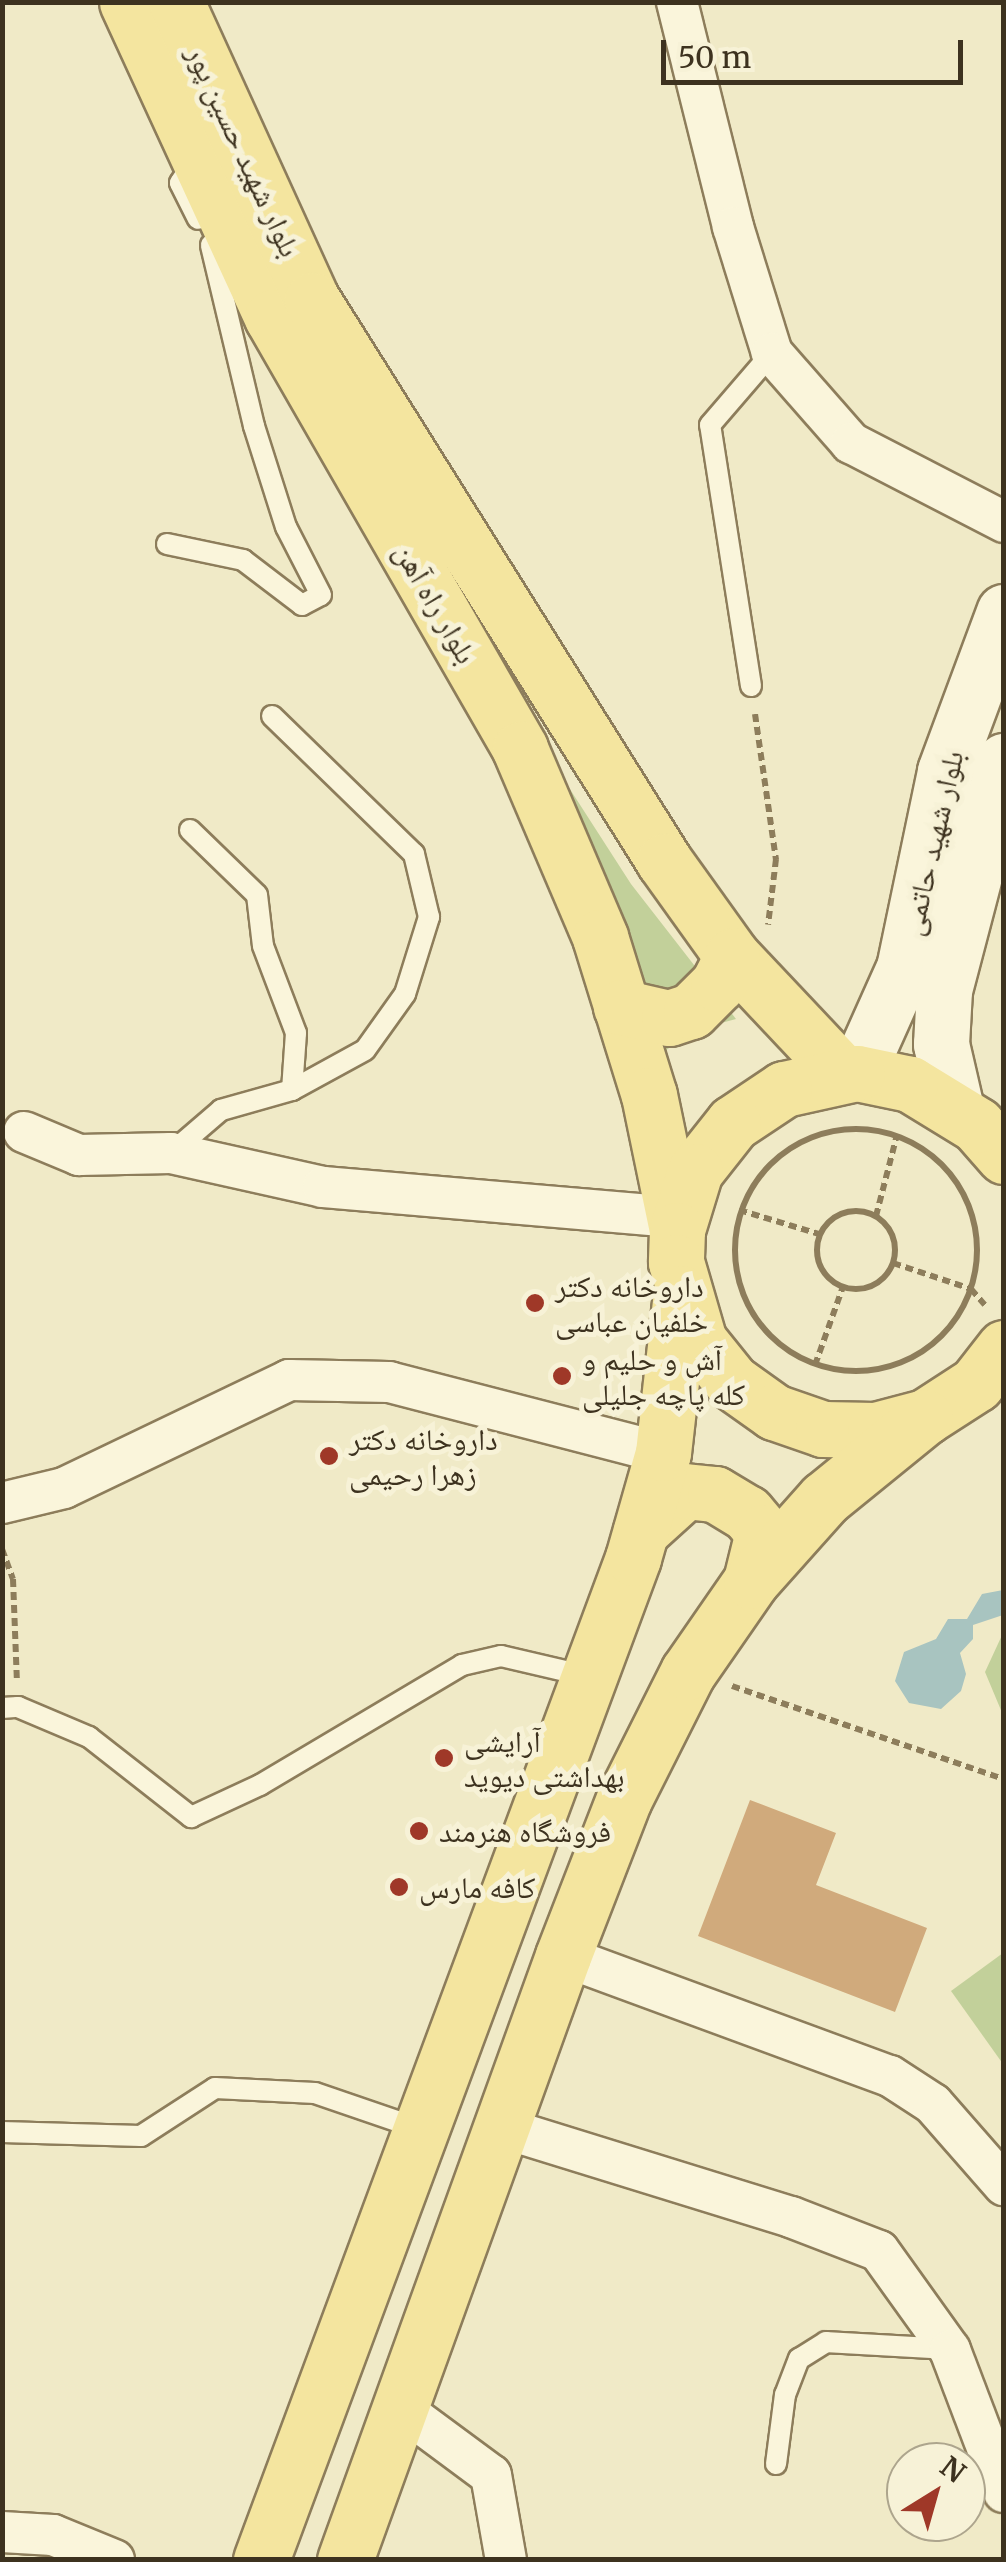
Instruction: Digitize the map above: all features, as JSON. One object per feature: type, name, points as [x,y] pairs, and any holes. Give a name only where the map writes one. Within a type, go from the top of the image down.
[{"type":"main road","name":"بلوار راه آهن","points":[[127,2],[272,317],[520,749],[600,937],[676,1224]]},
{"type":"main road","name":"بلوار شهيد حسین پور","points":[[176,2],[312,300]]},
{"type":"main road","name":"بلوار راه آهن","points":[[312,300],[664,861],[746,971],[851,1074]]},
{"type":"main road","name":"بلوار شهید حاتمی","points":[[851,1074],[904,968],[945,771],[1004,612]]},
{"type":"main road","name":"بلوار شهید حاتمی","points":[[933,1096],[944,990],[1004,762]]},
{"type":"main road","points":[[621,1007],[668,1018],[691,1011],[718,984],[746,971]]},
{"type":"main road","points":[[261,2560],[641,1530],[663,1453],[681,1293],[676,1224],[695,1171],[733,1123],[784,1089],[851,1074],[933,1096],[1004,1156]]},
{"type":"main road","points":[[681,1293],[700,1341],[732,1382],[774,1412],[823,1429],[874,1430],[925,1417]]},
{"type":"main road","points":[[345,2560],[498,2126],[563,1956],[624,1799],[688,1672],[751,1581],[824,1499],[925,1417],[976,1384],[998,1330]]},
{"type":"main road","points":[[641,1530],[685,1491],[715,1494],[748,1513],[762,1532],[751,1581]]},
{"type":"street","points":[[677,2],[732,227],[772,353],[852,443],[1004,522]]},
{"type":"street","points":[[24,1132],[79,1154],[171,1153],[323,1187],[676,1224]]},
{"type":"street","points":[[2,1503],[64,1488],[289,1380],[389,1382],[663,1453]]},
{"type":"street","points":[[563,1956],[890,2076],[933,2104],[1004,2185]]},
{"type":"street","points":[[498,2126],[791,2216],[880,2252],[950,2350],[1004,2492]]},
{"type":"street","points":[[399,2407],[491,2475],[506,2560]]},
{"type":"street","points":[[2,2532],[53,2535],[114,2560]]},
{"type":"lane","points":[[167,544],[242,560],[302,605],[321,595],[286,526],[254,426],[217,257],[180,184],[198,156]]},
{"type":"lane","points":[[751,686],[710,425],[772,353]]},
{"type":"lane","points":[[171,1153],[221,1110],[292,1090],[365,1050],[405,994],[429,917],[414,854],[272,716]]},
{"type":"lane","points":[[190,830],[256,894],[263,946],[296,1033],[292,1090]]},
{"type":"lane","points":[[10,1708],[90,1737],[191,1817],[260,1784],[462,1665],[502,1656],[588,1676]]},
{"type":"lane","points":[[2,2132],[142,2136],[215,2088],[315,2092],[419,2129]]},
{"type":"lane","points":[[776,2464],[785,2396],[799,2359],[826,2342],[950,2350]]},
{"type":"path","points":[[746,971],[776,860],[751,686]]},
{"type":"path","points":[[876,1216],[897,1136],[933,1096]]},
{"type":"path","points":[[836,1128],[897,1136],[947,1168],[968,1202],[978,1241],[971,1289],[958,1318],[930,1347],[894,1366],[855,1372],[815,1365],[780,1345],[752,1316],[737,1278],[734,1238],[741,1210],[766,1166],[798,1141],[836,1128]]},
{"type":"path","points":[[676,1224],[741,1210],[820,1234]]},
{"type":"path","points":[[849,1210],[876,1216],[892,1234],[892,1264],[868,1287],[843,1286],[822,1271],[820,1234],[849,1210]]},
{"type":"path","points":[[892,1264],[971,1289],[998,1330]]},
{"type":"path","points":[[815,1365],[843,1286]]},
{"type":"path","points":[[2,1549],[14,1580],[10,1708]]},
{"type":"path","points":[[688,1672],[1004,1779]]},
{"type":"green space","points":[[537,738],[631,884],[736,1019],[695,1030],[659,1055]]},
{"type":"green space","points":[[1003,1633],[1002,1680],[1003,1715],[985,1672]]},
{"type":"green space","points":[[1003,1953],[1003,2064],[951,1991]]},
{"type":"water","points":[[1003,1590],[1003,1615],[973,1625],[973,1639],[960,1653],[966,1674],[961,1691],[941,1709],[909,1703],[895,1681],[904,1652],[936,1639],[948,1619],[967,1619],[982,1594]]},
{"type":"building","points":[[750,1800],[836,1833],[816,1885],[927,1928],[895,2012],[698,1936]]},
{"type":"place","name":"داروخانه دکتر خلفیان عباسی","points":[[535,1303]]},
{"type":"place","name":"آش و حلیم و کله پاچه جلیلی","points":[[562,1376]]},
{"type":"place","name":"داروخانه دکتر زهرا رحیمی","points":[[329,1456]]},
{"type":"place","name":"آرایشی بهداشتی دیوید","points":[[444,1758]]},
{"type":"place","name":"فروشگاه هنرمند","points":[[419,1831]]},
{"type":"place","name":"کافه مارس","points":[[399,1887]]}]
